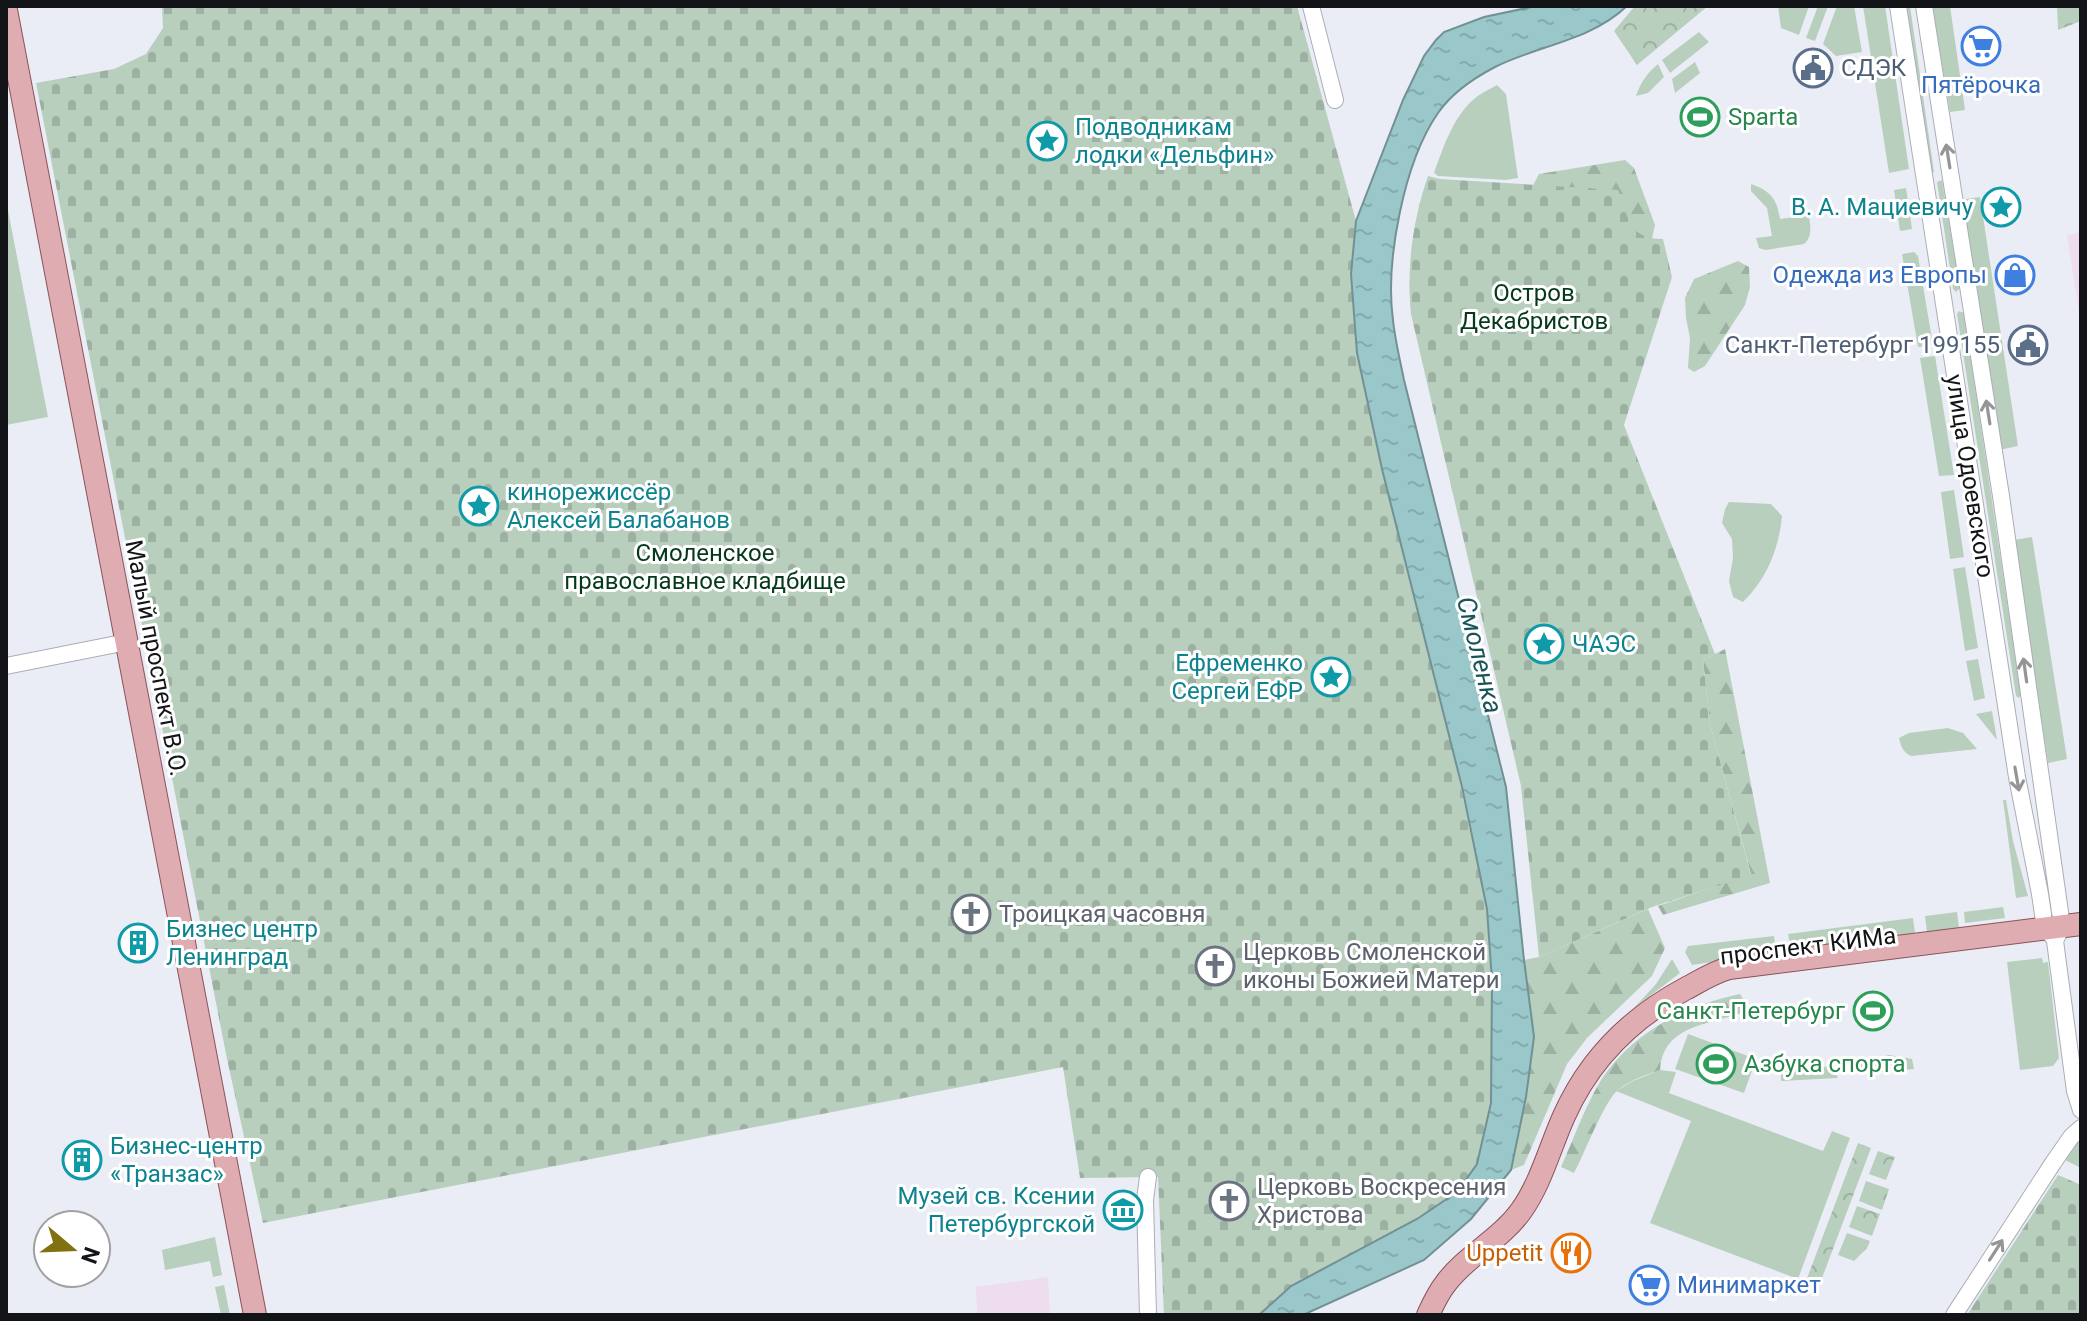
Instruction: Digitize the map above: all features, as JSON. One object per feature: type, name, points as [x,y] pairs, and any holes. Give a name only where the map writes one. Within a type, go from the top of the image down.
[{"type":"main road","name":"Малый проспект В.О.","points":[[6,10],[242,1315]]},
{"type":"main road","name":"Малый проспект В.О.","points":[[6,90],[255,1315]]},
{"type":"main road","name":"проспект КИМа","points":[[1428,1315],[1446,1282],[1502,1233],[1524,1207],[1573,1097],[1601,1055],[1644,1014],[1693,984],[1741,980],[2065,931]]},
{"type":"street","points":[[1311,6],[1335,100]]},
{"type":"street","name":"улица Одоевского","points":[[1898,6],[2006,708],[2065,931]]},
{"type":"street","name":"улица Одоевского","points":[[1924,6],[1971,298],[2065,931],[2075,1091],[2081,1110]]},
{"type":"street","points":[[1944,303],[1971,298]]},
{"type":"street","points":[[6,666],[120,644]]},
{"type":"street","points":[[2006,708],[2030,705]]},
{"type":"street","points":[[1954,1315],[2053,1163],[2081,1128]]},
{"type":"street","points":[[1148,1177],[1145,1200],[1148,1315]]},
{"type":"shaded area","points":[[2081,232],[2081,326],[2067,235]]},
{"type":"shaded area","points":[[1048,1277],[1050,1315],[977,1315],[976,1287]]},
{"type":"green space","name":"Смоленское православное кладбище","points":[[162,6],[1297,6],[1356,221],[1351,274],[1487,909],[1492,981],[1491,1103],[1477,1164],[1457,1192],[1417,1219],[1291,1286],[1259,1315],[1164,1315],[1158,1177],[1080,1178],[1063,1067],[263,1223],[227,1059],[36,83],[114,69],[146,54],[163,28]]},
{"type":"green space","points":[[1635,6],[1708,6],[1637,65],[1614,31]]},
{"type":"green space","points":[[1778,6],[1809,6],[1799,35],[1781,28]]},
{"type":"green space","points":[[1818,6],[1828,6],[1815,41],[1806,38]]},
{"type":"green space","points":[[1837,6],[1854,6],[1862,52],[1836,56],[1823,44]]},
{"type":"green space","points":[[1863,6],[1885,6],[1909,169],[1889,173]]},
{"type":"green space","points":[[1906,6],[1910,6],[1934,172],[1930,174]]},
{"type":"green space","points":[[1932,6],[1950,6],[1965,110],[1950,112]]},
{"type":"green space","points":[[2057,6],[2081,6],[2081,21],[2058,30]]},
{"type":"green space","points":[[1699,32],[1709,42],[1670,73],[1662,60]]},
{"type":"green space","points":[[1695,62],[1700,73],[1675,93],[1672,79]]},
{"type":"green space","points":[[1658,64],[1664,77],[1648,93],[1636,96],[1645,78]]},
{"type":"green space","points":[[1497,85],[1506,94],[1518,178],[1438,176],[1434,173],[1437,163],[1460,115],[1474,99]]},
{"type":"green space","points":[[1625,160],[1634,168],[1655,225],[1651,243],[1531,189],[1539,174]]},
{"type":"green space","name":"Остров Декабристов","points":[[1428,176],[1618,190],[1636,231],[1651,238],[1663,239],[1672,277],[1624,425],[1715,654],[1703,660],[1710,724],[1751,875],[1652,907],[1539,957],[1521,786],[1411,314],[1409,279],[1412,244]]},
{"type":"green space","points":[[1942,180],[1960,288],[1956,292],[1953,289],[1937,182]]},
{"type":"green space","points":[[1751,184],[1772,197],[1780,219],[1809,215],[1810,234],[1804,244],[1766,250],[1759,248],[1756,238],[1772,236],[1767,208],[1751,191]]},
{"type":"green space","points":[[1906,188],[1912,229],[1900,231],[1894,190]]},
{"type":"green space","points":[[1980,197],[2018,446],[1999,450],[1960,200]]},
{"type":"green space","points":[[6,200],[48,417],[6,425]]},
{"type":"green space","points":[[1914,252],[1918,256],[1933,345],[1918,347],[1902,254]]},
{"type":"green space","points":[[1738,261],[1749,267],[1750,287],[1745,305],[1705,366],[1694,372],[1688,368],[1690,338],[1685,298],[1694,279]]},
{"type":"green space","points":[[1959,311],[1964,313],[2021,695],[2019,698],[2016,696],[1957,314]]},
{"type":"green space","points":[[1935,356],[1954,475],[1939,476],[1920,358]]},
{"type":"green space","points":[[1954,490],[1964,557],[1950,559],[1941,492]]},
{"type":"green space","points":[[1729,502],[1771,504],[1782,516],[1770,562],[1759,583],[1743,602],[1733,597],[1729,581],[1732,539],[1722,523]]},
{"type":"green space","points":[[2032,537],[2067,759],[2048,763],[2014,540]]},
{"type":"green space","points":[[1965,567],[1978,648],[1965,651],[1953,569]]},
{"type":"green space","points":[[1725,649],[1770,883],[1663,915],[1658,906],[1751,874],[1710,724],[1703,660]]},
{"type":"green space","points":[[1978,659],[1985,698],[1974,701],[1966,661]]},
{"type":"green space","points":[[1992,711],[1997,740],[1976,714]]},
{"type":"green space","points":[[1948,728],[1963,733],[1977,749],[1911,756],[1904,751],[1899,738],[1909,733]]},
{"type":"green space","points":[[2003,800],[2006,800],[2028,896],[2016,898]]},
{"type":"green space","points":[[2003,907],[2005,918],[1965,923],[1964,912]]},
{"type":"green space","points":[[1648,909],[1665,948],[1652,976],[1587,1038],[1567,1064],[1524,1165],[1511,1170],[1534,1037],[1524,960],[1539,957]]},
{"type":"green space","points":[[1957,912],[1959,928],[1927,932],[1925,916]]},
{"type":"green space","points":[[1913,918],[1915,934],[1791,950],[1788,934]]},
{"type":"green space","points":[[1774,936],[1776,952],[1692,965],[1685,952],[1688,946]]},
{"type":"green space","points":[[2042,958],[2043,963],[2048,962],[2059,1058],[2053,1066],[2020,1070],[2007,962]]},
{"type":"green space","points":[[1672,959],[1680,973],[1634,1008],[1656,984]]},
{"type":"green space","points":[[1740,994],[1745,1002],[1744,1012],[1679,1035],[1663,1055],[1660,1070],[1619,1089],[1601,1115],[1574,1173],[1561,1167],[1597,1087],[1624,1052],[1640,1038],[1678,1015]]},
{"type":"green space","name":"Азбука спорта","points":[[1688,1034],[1756,1059],[1744,1093],[1675,1069]]},
{"type":"green space","points":[[1889,1055],[1912,1059],[1914,1069],[1854,1074],[1853,1065]]},
{"type":"green space","points":[[1833,1066],[1838,1078],[1781,1081],[1781,1071]]},
{"type":"green space","points":[[1660,1070],[1676,1072],[1669,1093],[1823,1151],[1832,1131],[1850,1138],[1798,1279],[1650,1223],[1691,1121],[1616,1091]]},
{"type":"green space","points":[[2080,1137],[2081,1168],[2065,1160]]},
{"type":"green space","points":[[1858,1143],[1871,1148],[1819,1286],[1806,1281]]},
{"type":"green space","points":[[1878,1151],[1895,1157],[1886,1180],[1869,1174]]},
{"type":"green space","points":[[2058,1175],[2081,1185],[2081,1315],[1967,1315]]},
{"type":"green space","points":[[1866,1181],[1889,1189],[1882,1210],[1859,1201]]},
{"type":"green space","points":[[1857,1206],[1880,1214],[1872,1236],[1849,1227]]},
{"type":"green space","points":[[1847,1233],[1870,1241],[1854,1261],[1838,1255]]},
{"type":"green space","points":[[215,1237],[222,1275],[213,1277],[210,1261],[165,1270],[162,1250]]},
{"type":"green space","points":[[224,1285],[230,1315],[221,1315],[215,1287]]},
{"type":"water","points":[[1536,6],[1627,6],[1613,18],[1581,35],[1495,67],[1464,87],[1443,106],[1426,134],[1407,184],[1395,241],[1391,296],[1404,380],[1506,787],[1534,1037],[1511,1170],[1471,1219],[1424,1260],[1303,1315],[1259,1315],[1291,1286],[1417,1219],[1457,1192],[1477,1164],[1491,1103],[1492,981],[1487,909],[1462,787],[1382,469],[1357,353],[1351,274],[1356,221],[1403,100],[1424,56],[1444,32],[1484,17]]},
{"type":"place","name":"Пятёрочка","points":[[1981,46]]},
{"type":"place","name":"СДЭК","points":[[1813,68]]},
{"type":"place","name":"Sparta","points":[[1700,117]]},
{"type":"place","name":"Подводникам лодки «Дельфин»","points":[[1047,141]]},
{"type":"place","name":"В. А. Мациевичу","points":[[2001,207]]},
{"type":"place","name":"Одежда из Европы","points":[[2015,275]]},
{"type":"place","name":"Санкт-Петербург 199155","points":[[2028,345]]},
{"type":"place","name":"кинорежиссёр Алексей Балабанов","points":[[479,506]]},
{"type":"place","name":"ЧАЭС","points":[[1544,644]]},
{"type":"place","name":"Ефременко Сергей ЕФР","points":[[1331,677]]},
{"type":"place","name":"Троицкая часовня","points":[[971,914]]},
{"type":"place","name":"Бизнес центр Ленинград","points":[[138,943]]},
{"type":"place","name":"Церковь Смоленской иконы Божией Матери","points":[[1215,966]]},
{"type":"place","name":"Санкт-Петербург","points":[[1873,1011]]},
{"type":"place","name":"Азбука спорта","points":[[1716,1064]]},
{"type":"place","name":"Бизнес-центр «Транзас»","points":[[82,1160]]},
{"type":"place","name":"Церковь Воскресения Христова","points":[[1229,1201]]},
{"type":"place","name":"Музей св. Ксении Петербургской","points":[[1123,1210]]},
{"type":"place","name":"Uppetit","points":[[1571,1253]]},
{"type":"place","name":"Минимаркет","points":[[1649,1285]]},
{"type":"water label","name":"Смоленка","points":[[1480,655]]}]
